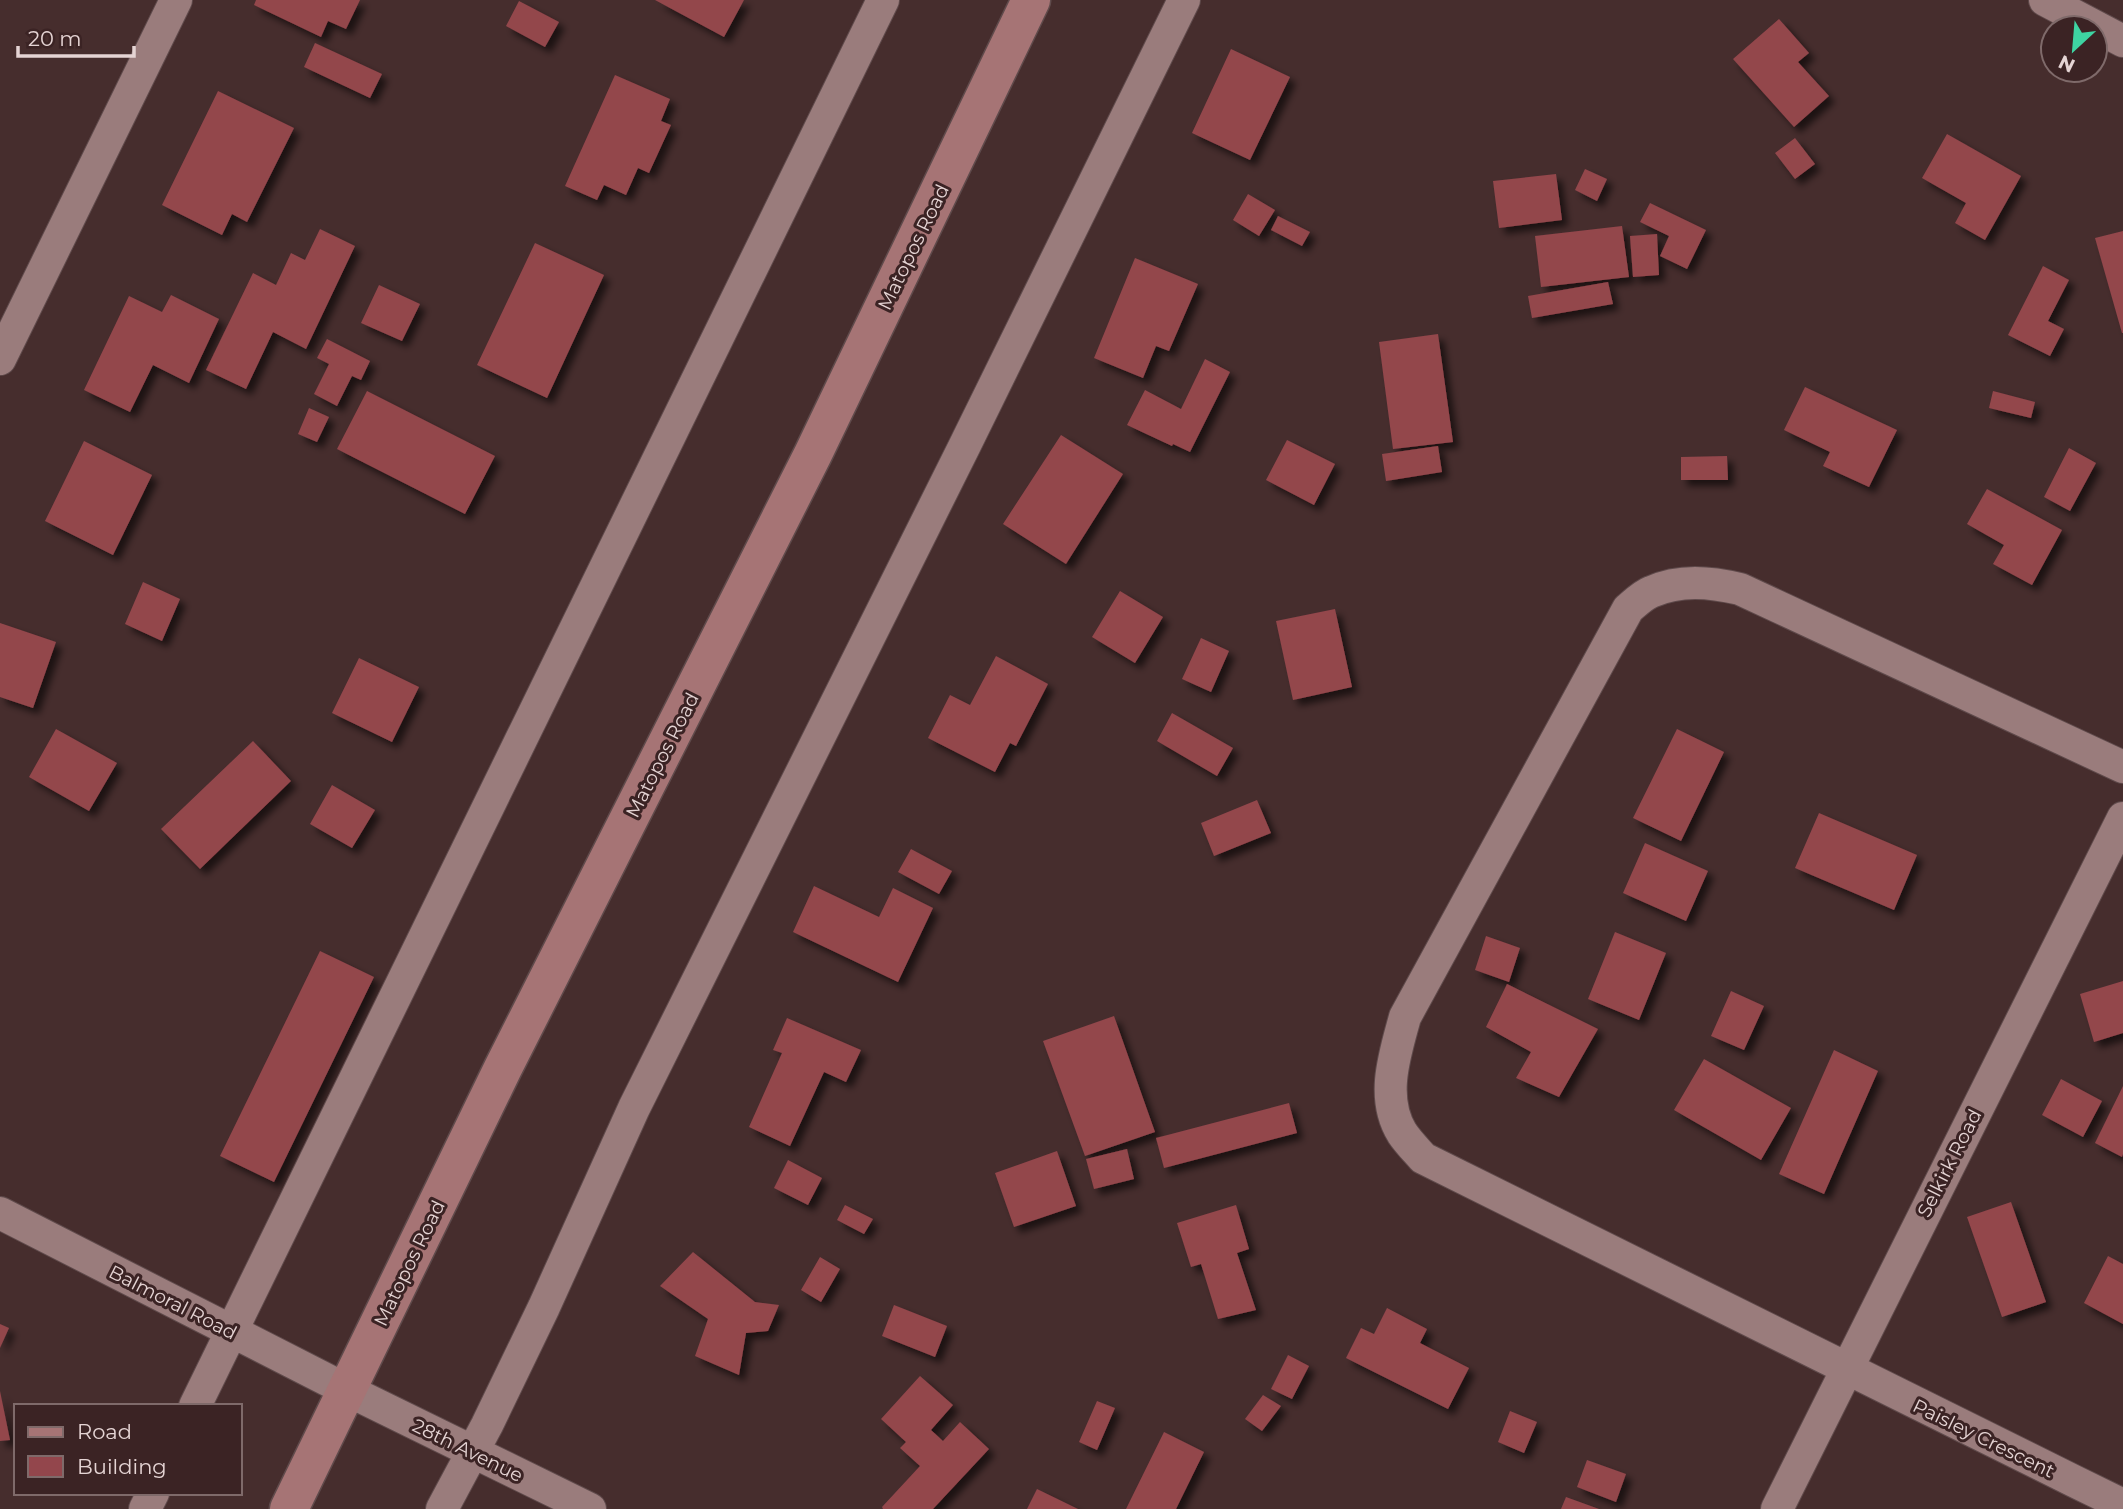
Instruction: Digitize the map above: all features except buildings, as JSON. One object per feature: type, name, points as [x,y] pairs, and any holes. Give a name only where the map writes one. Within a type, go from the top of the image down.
[{"type":"main road","name":"Matopos Road","points":[[289,1509],[503,1068],[824,431],[1031,0]]},
{"type":"street","points":[[0,359],[176,0]]},
{"type":"street","points":[[196,1404],[883,0]]},
{"type":"street","points":[[442,1509],[544,1307],[634,1108],[1184,0]]},
{"type":"street","points":[[2045,0],[2123,41]]},
{"type":"street","name":"Paisley Crescent","points":[[2123,768],[1740,589],[1710,582],[1682,584],[1649,592],[1628,609],[1405,1017],[1394,1057],[1389,1096],[1401,1131],[1423,1158],[1845,1370],[2123,1505]]},
{"type":"street","name":"Selkirk Road","points":[[1777,1509],[2123,818]]},
{"type":"street","name":"Balmoral Road","points":[[0,1213],[347,1390]]},
{"type":"street","name":"28th Avenue","points":[[347,1390],[590,1509]]}]
